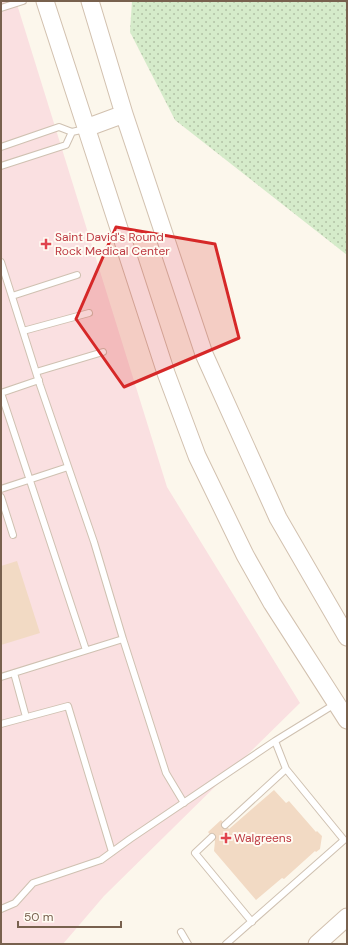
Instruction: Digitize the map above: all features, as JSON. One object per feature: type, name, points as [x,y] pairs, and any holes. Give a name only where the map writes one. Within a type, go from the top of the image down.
[{"type":"main road","points":[[45,1],[79,130],[197,456],[249,562],[272,603],[347,720]]},
{"type":"main road","points":[[90,1],[124,114],[204,354],[278,518],[347,637]]},
{"type":"main road","points":[[79,130],[124,114]]},
{"type":"main road","points":[[317,944],[347,917]]},
{"type":"lane","points":[[1,8],[23,1]]},
{"type":"lane","points":[[1,147],[59,127],[79,130]]},
{"type":"lane","points":[[1,166],[66,145],[79,130]]},
{"type":"lane","points":[[1,262],[36,372],[94,542],[166,773],[184,803]]},
{"type":"lane","points":[[12,296],[77,275]]},
{"type":"lane","points":[[23,331],[89,313]]},
{"type":"lane","points":[[36,372],[103,352]]},
{"type":"lane","points":[[39,380],[1,393],[31,479],[47,534],[86,650]]},
{"type":"lane","points":[[1,489],[68,467]]},
{"type":"lane","points":[[1,497],[3,513],[13,535]]},
{"type":"lane","points":[[1,677],[123,639]]},
{"type":"lane","points":[[14,673],[26,717]]},
{"type":"lane","points":[[1,909],[15,904],[32,883],[102,860],[275,741],[336,704]]},
{"type":"lane","points":[[1,724],[68,706],[112,852]]},
{"type":"lane","points":[[226,944],[344,840],[286,769],[275,741]]},
{"type":"lane","points":[[225,825],[286,769]]},
{"type":"lane","points":[[212,837],[194,853],[252,922]]},
{"type":"lane","points":[[181,932],[188,944]]},
{"type":"highlighted area","points":[[116,227],[215,244],[239,338],[124,387],[76,319]]},
{"type":"shaded area","name":"Saint David's Round Rock Medical Center","points":[[1,1],[16,1],[167,487],[300,703],[104,896],[63,944],[1,944]]},
{"type":"green space","points":[[132,1],[347,1],[347,255],[175,120],[130,32]]},
{"type":"building","points":[[17,561],[40,633],[1,645],[1,566]]},
{"type":"building","name":"Walgreens","points":[[274,790],[286,803],[289,801],[316,832],[317,831],[322,836],[320,849],[316,852],[315,851],[284,879],[282,878],[256,900],[214,851],[215,841],[208,832],[221,820],[229,829]]},
{"type":"place","name":"Saint David's Round Rock Medical Center","points":[[46,244]]},
{"type":"place","name":"Walgreens","points":[[226,838]]}]
